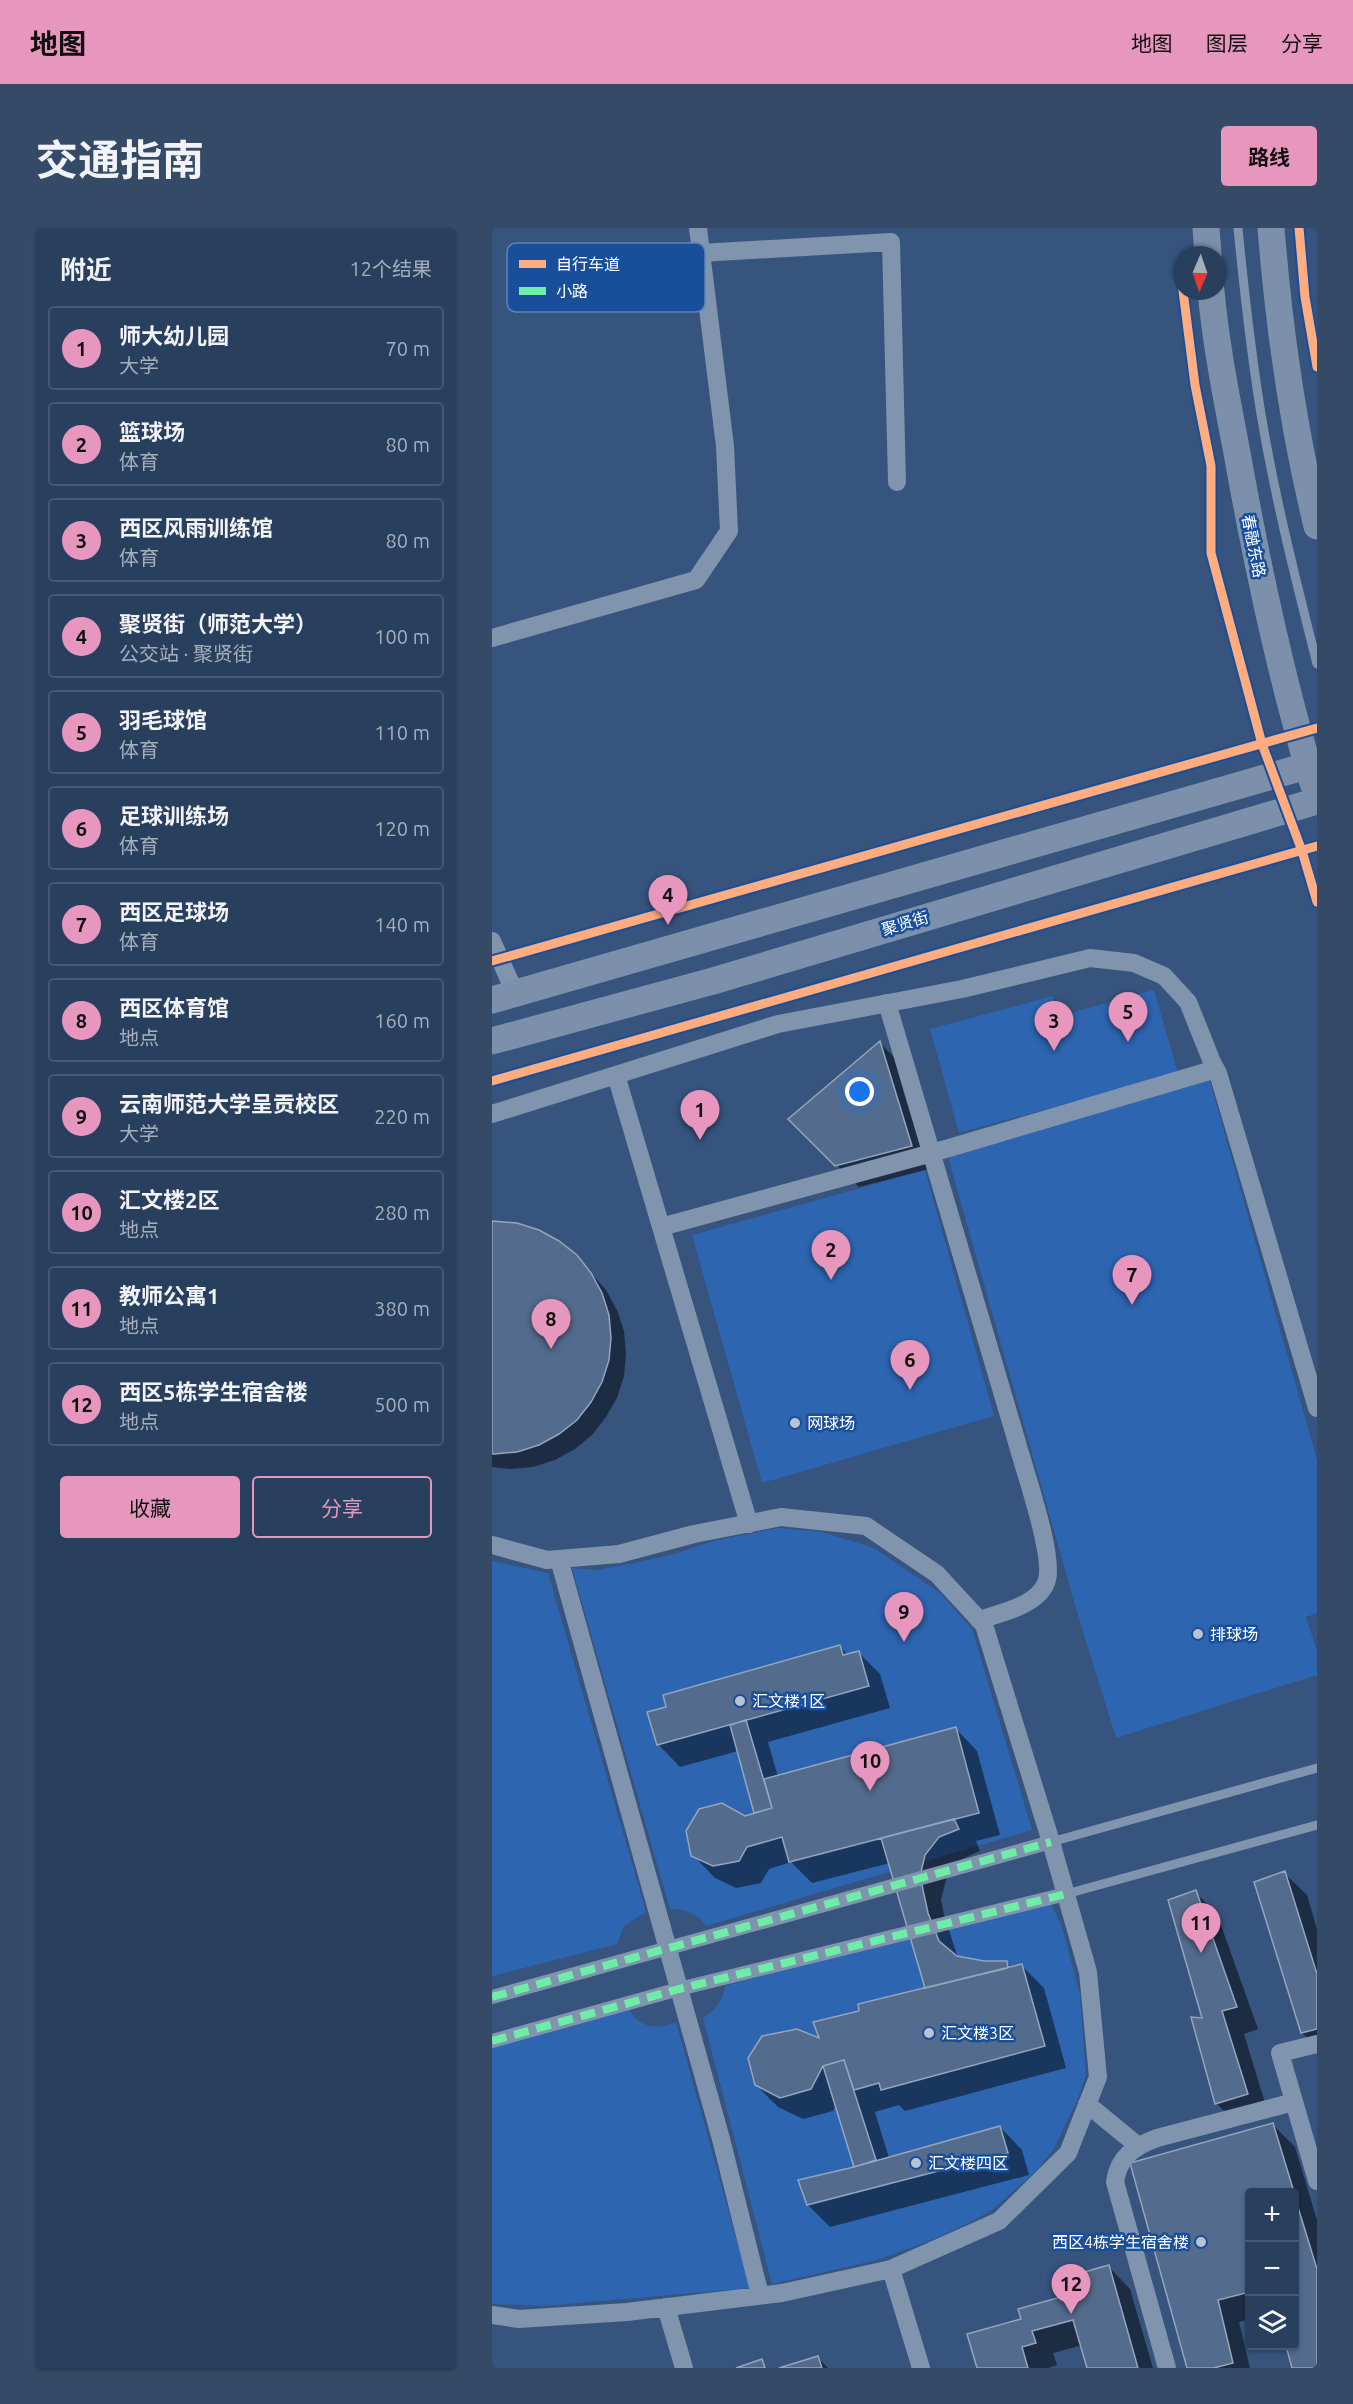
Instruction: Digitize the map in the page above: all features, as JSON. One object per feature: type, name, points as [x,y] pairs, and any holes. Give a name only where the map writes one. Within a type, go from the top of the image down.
[{"type":"main road","points":[[1206,228],[1207,246]]},
{"type":"main road","points":[[1271,228],[1279,311],[1305,476],[1317,526]]},
{"type":"main road","name":"春融东路","points":[[1212,300],[1221,367],[1256,560],[1288,695],[1312,764],[1317,799]]},
{"type":"main road","points":[[504,996],[1312,764]]},
{"type":"main road","name":"聚贤街","points":[[492,1041],[713,981],[1317,799]]},
{"type":"street","points":[[698,228],[699,243]]},
{"type":"street","points":[[705,253],[891,242],[897,482]]},
{"type":"street","points":[[492,638],[696,580],[729,531],[725,446],[705,292]]},
{"type":"street","points":[[492,941],[504,996]]},
{"type":"street","points":[[492,1114],[778,1024],[985,984],[1090,958],[1134,963],[1164,976],[1188,1002],[1216,1069],[1317,1408]]},
{"type":"street","points":[[887,1003],[1010,1420],[1048,1563],[1044,1590],[1018,1608],[979,1620]]},
{"type":"street","points":[[661,1227],[932,1153],[1216,1069]]},
{"type":"street","points":[[616,1075],[748,1524]]},
{"type":"street","points":[[492,1545],[547,1560],[619,1554],[694,1534],[781,1517],[866,1526],[937,1574],[984,1625],[1051,1842],[1088,1972],[1098,2077],[1068,2153],[999,2221],[891,2269],[782,2293],[627,2312],[519,2319],[492,2315]]},
{"type":"street","points":[[559,1559],[721,2139],[760,2295]]},
{"type":"street","points":[[492,1997],[1051,1842]]},
{"type":"street","points":[[492,2041],[679,1989],[1066,1894]]},
{"type":"street","points":[[1317,2044],[1280,2053],[1317,2181]]},
{"type":"street","points":[[1167,2368],[1115,2182],[1116,2171],[1126,2155],[1137,2145],[1294,2102]]},
{"type":"street","points":[[1088,2104],[1137,2145]]},
{"type":"street","points":[[891,2269],[921,2368]]},
{"type":"street","points":[[666,2307],[684,2368]]},
{"type":"lane","points":[[1238,228],[1261,414],[1290,554],[1317,664]]},
{"type":"lane","points":[[1051,1842],[1317,1768]]},
{"type":"lane","points":[[1066,1894],[1317,1825]]},
{"type":"shaded area","points":[[1154,990],[1178,1073],[959,1133],[930,1029],[1053,996],[1059,1016]]},
{"type":"shaded area","points":[[1209,1078],[1317,1460],[1317,1613],[1306,1617],[1317,1651],[1317,1675],[1116,1738],[1077,1612],[946,1150]]},
{"type":"shaded area","points":[[925,1170],[994,1416],[762,1483],[692,1235]]},
{"type":"shaded area","points":[[779,1528],[822,1532],[874,1548],[940,1593],[972,1629],[1032,1830],[706,1926],[691,1913],[670,1909],[572,1568],[596,1570],[635,1563],[674,1554],[713,1541]]},
{"type":"shaded area","points":[[492,1561],[548,1573],[646,1912],[624,1926],[617,1944],[492,1976]]},
{"type":"shaded area","points":[[1047,1896],[1062,1927],[1080,1995],[1086,2075],[1077,2101],[1053,2150],[1035,2172],[992,2210],[971,2222],[929,2241],[877,2260],[772,2284],[703,2018],[718,2004],[725,1986]]},
{"type":"shaded area","points":[[630,2010],[638,2021],[650,2026],[669,2025],[676,2022],[750,2288],[545,2306],[492,2304],[492,2043]]},
{"type":"building","points":[[880,1041],[912,1146],[835,1166],[788,1119]]},
{"type":"building","points":[[492,1221],[517,1223],[539,1230],[559,1241],[577,1255],[591,1273],[602,1293],[609,1315],[611,1338],[609,1360],[602,1382],[591,1402],[577,1420],[559,1434],[539,1445],[517,1452],[494,1454],[492,1454]]},
{"type":"building","name":"汇文楼1区","points":[[840,1645],[843,1655],[859,1651],[869,1686],[657,1745],[647,1712],[666,1707],[663,1695]]},
{"type":"building","points":[[746,1720],[772,1808],[754,1813],[730,1725]]},
{"type":"building","points":[[956,1727],[979,1813],[789,1862],[782,1837],[747,1847],[739,1861],[713,1866],[691,1856],[686,1831],[699,1809],[722,1803],[745,1816],[772,1808],[764,1779]]},
{"type":"building","points":[[954,1819],[959,1829],[939,1837],[925,1855],[920,1876],[928,1913],[939,1941],[957,1956],[984,1961],[1007,1961],[1008,1968],[925,1988],[881,1838]]},
{"type":"building","points":[[1285,1871],[1317,1974],[1317,2029],[1301,2033],[1254,1882]]},
{"type":"building","points":[[1196,1890],[1237,2007],[1222,2011],[1248,2094],[1215,2104],[1191,2017],[1202,2018],[1168,1900]]},
{"type":"building","name":"汇文楼3区","points":[[1022,1964],[1045,2046],[881,2090],[879,2083],[854,2090],[844,2060],[823,2066],[811,2089],[780,2098],[755,2085],[748,2058],[762,2036],[797,2029],[819,2038],[813,2022],[859,2011],[858,2004]]},
{"type":"building","points":[[844,2060],[876,2160],[854,2167],[823,2066]]},
{"type":"building","name":"西区4栋学生宿舍楼","points":[[1273,2123],[1293,2188],[1245,2188],[1245,2293],[1218,2300],[1233,2363],[1214,2368],[1187,2368],[1130,2163]]},
{"type":"building","name":"汇文楼四区","points":[[1000,2126],[1008,2153],[807,2205],[798,2180],[854,2167]]},
{"type":"building","points":[[1299,2210],[1317,2269],[1317,2368],[1292,2368],[1287,2350],[1299,2350]]},
{"type":"building","points":[[1109,2265],[1138,2368],[1087,2368],[1073,2320],[1032,2331],[1036,2343],[1022,2347],[1028,2368],[977,2368],[967,2334],[1021,2319],[1018,2309],[1068,2295],[1063,2278]]},
{"type":"building","points":[[818,2356],[822,2368],[779,2368]]},
{"type":"building","points":[[762,2359],[765,2368],[736,2368]]},
{"type":"marked path","points":[[492,1997],[1051,1842]]},
{"type":"marked path","points":[[492,2041],[679,1989],[1066,1894]]},
{"type":"cycle path","points":[[1299,228],[1305,297],[1317,367]]},
{"type":"cycle path","points":[[1184,300],[1195,385],[1211,466],[1211,553],[1262,744],[1302,851],[1317,902]]},
{"type":"cycle path","points":[[492,961],[1317,728]]},
{"type":"cycle path","points":[[492,1081],[1317,846]]},
{"type":"place","name":"聚贤街（师范大学）","points":[[668,925]]},
{"type":"place","name":"羽毛球馆","points":[[1128,1042]]},
{"type":"place","name":"西区风雨训练馆","points":[[1054,1051]]},
{"type":"place","name":"师大幼儿园","points":[[700,1140]]},
{"type":"place","name":"篮球场","points":[[831,1280]]},
{"type":"place","name":"西区足球场","points":[[1132,1305]]},
{"type":"place","name":"西区体育馆","points":[[551,1349]]},
{"type":"place","name":"足球训练场","points":[[910,1390]]},
{"type":"place","name":"网球场","points":[[795,1423]]},
{"type":"place","name":"排球场","points":[[1198,1634]]},
{"type":"place","name":"云南师范大学呈贡校区","points":[[904,1642]]},
{"type":"place","name":"汇文楼1区","points":[[740,1701]]},
{"type":"place","name":"汇文楼2区","points":[[870,1791]]},
{"type":"place","name":"教师公寓1","points":[[1201,1953]]},
{"type":"place","name":"汇文楼3区","points":[[929,2033]]},
{"type":"place","name":"汇文楼四区","points":[[916,2163]]},
{"type":"place","name":"西区4栋学生宿舍楼","points":[[1201,2242]]},
{"type":"place","name":"西区5栋学生宿舍楼","points":[[1071,2314]]}]
